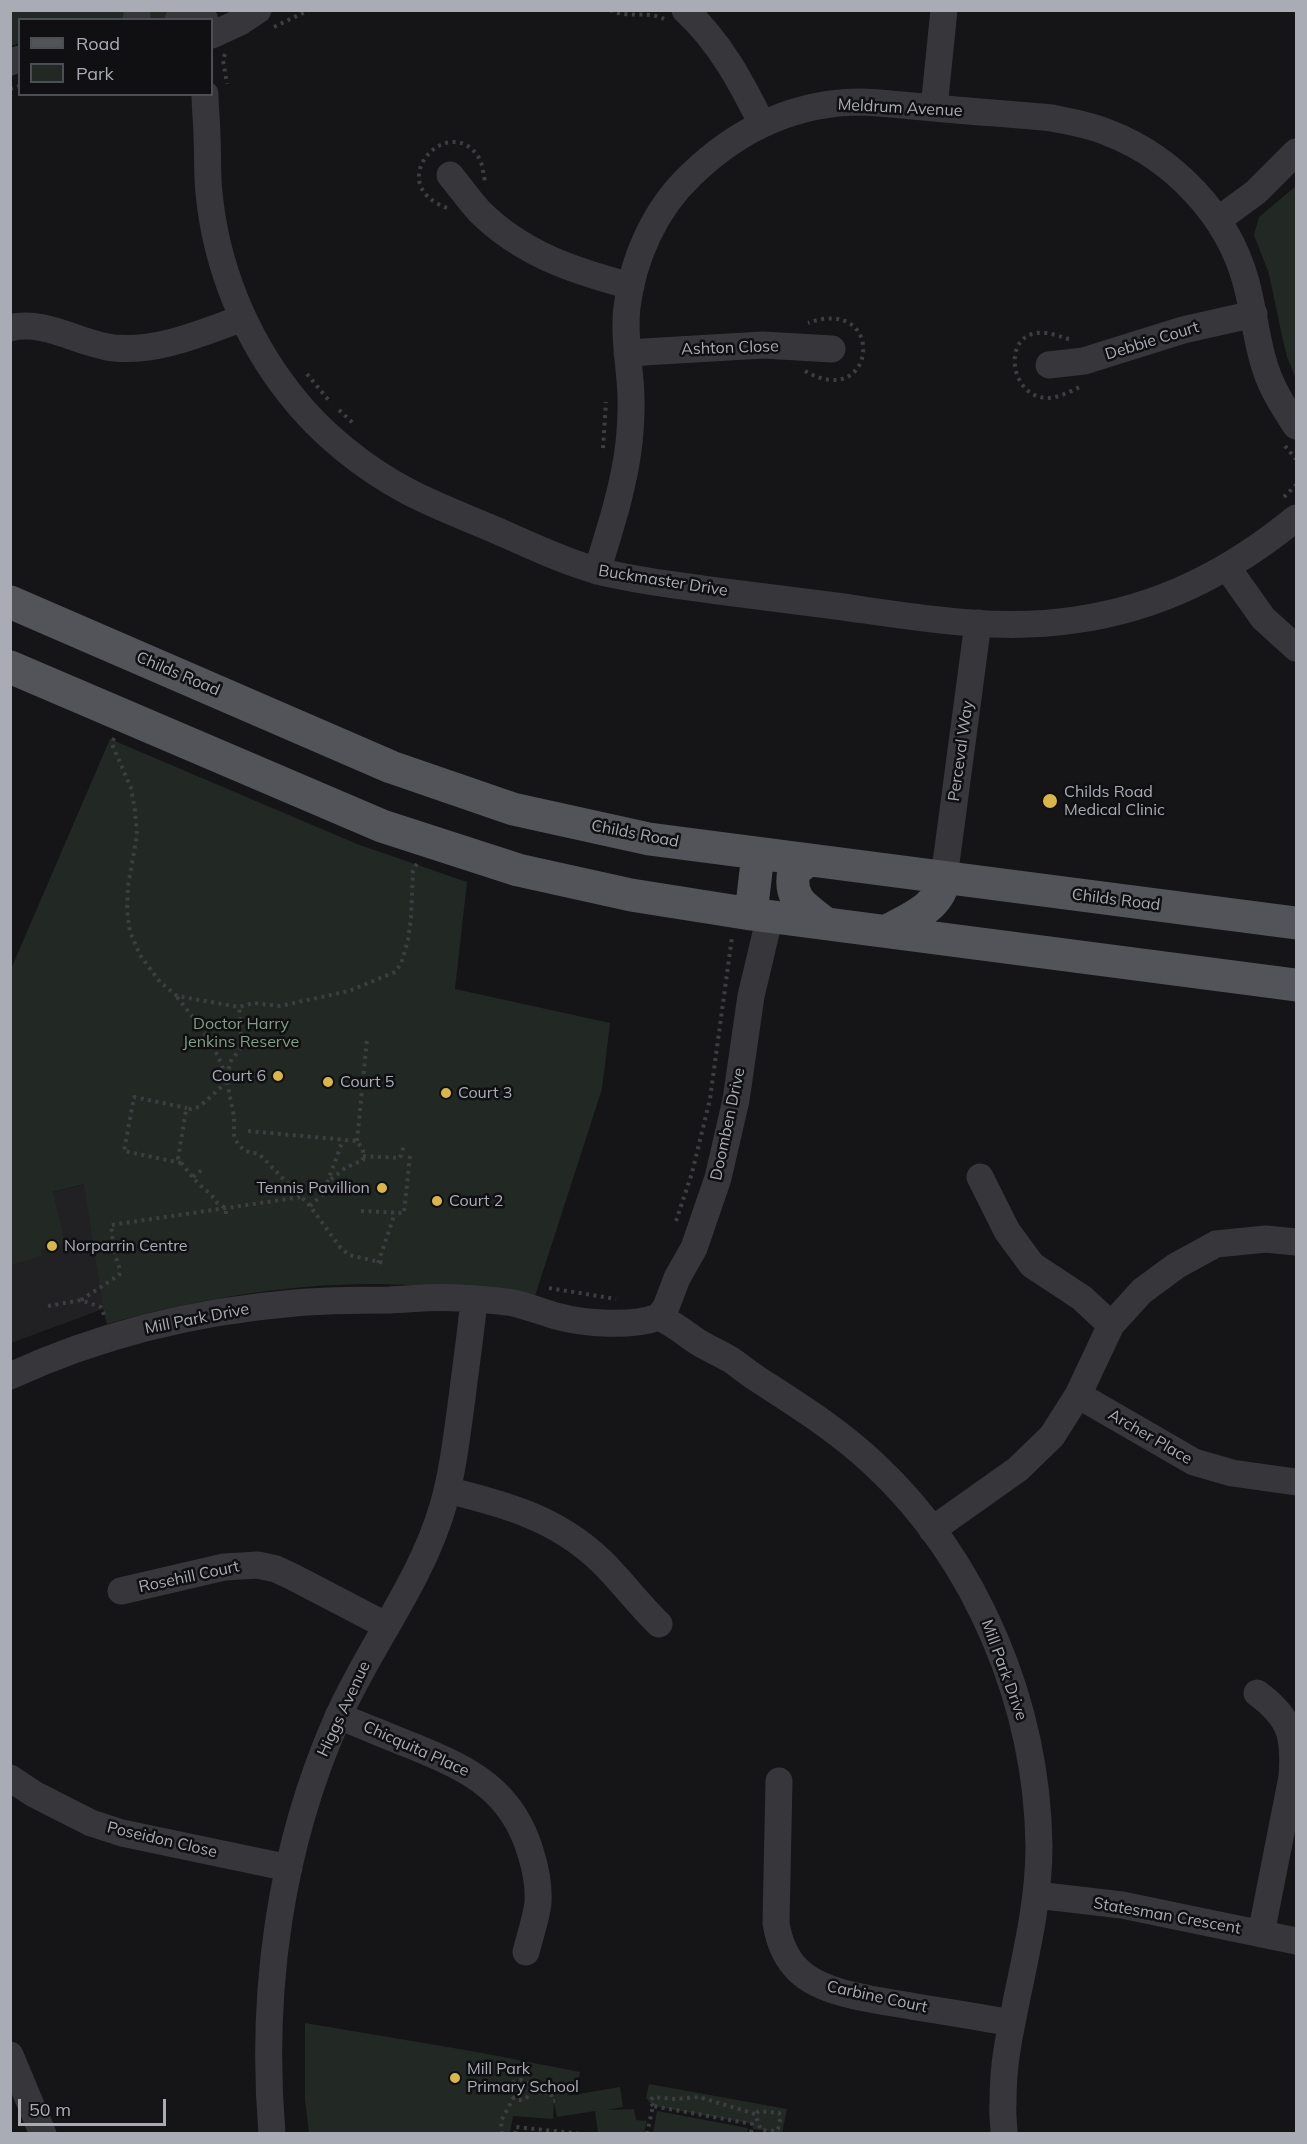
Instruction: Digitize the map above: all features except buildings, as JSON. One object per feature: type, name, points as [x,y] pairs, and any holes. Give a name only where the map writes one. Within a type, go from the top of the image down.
[{"type":"main road","name":"Childs Road","points":[[10,602],[391,766],[513,809],[649,839],[1296,923]]},
{"type":"main road","points":[[10,667],[393,829],[518,870],[631,895],[760,915],[1296,985]]},
{"type":"main road","points":[[760,915],[781,857],[794,871],[791,882],[793,894],[825,923]]},
{"type":"main road","points":[[886,931],[924,910],[941,893],[944,878]]},
{"type":"street","points":[[213,25],[240,22],[258,10]]},
{"type":"street","points":[[934,108],[944,10]]},
{"type":"street","points":[[678,16],[712,37],[741,83],[762,124]]},
{"type":"street","name":"Buckmaster Drive","points":[[210,97],[208,177],[214,226],[224,268],[243,318],[261,352],[291,396],[321,427],[364,464],[407,491],[567,561],[597,571],[653,582],[978,623],[1044,623],[1112,613],[1147,604],[1227,567],[1263,545],[1288,509]]},
{"type":"street","name":"Meldrum Avenue","points":[[597,571],[621,489],[629,443],[631,382],[627,353],[627,309],[631,286],[648,236],[661,211],[680,186],[705,161],[732,140],[762,124],[814,106],[863,102],[1052,118],[1109,132],[1161,161],[1203,201],[1218,220],[1239,261],[1246,279],[1262,358],[1290,435]]},
{"type":"street","points":[[1218,220],[1256,192],[1296,152]]},
{"type":"street","points":[[450,175],[478,210],[514,240],[558,264],[584,274],[631,286]]},
{"type":"street","name":"Debbie Court","points":[[1049,365],[1068,365],[1174,332],[1254,314]]},
{"type":"street","points":[[10,328],[29,326],[96,345],[135,348],[154,347],[175,342],[243,318]]},
{"type":"street","name":"Ashton Close","points":[[627,353],[763,345],[832,349]]},
{"type":"street","points":[[1227,567],[1263,618],[1296,648]]},
{"type":"street","name":"Perceval Way","points":[[944,878],[978,623]]},
{"type":"street","name":"Doomben Drive","points":[[666,1325],[677,1278],[694,1248],[718,1178],[736,1100],[760,915]]},
{"type":"street","points":[[981,1177],[1007,1231],[1032,1264],[1082,1298],[1111,1325]]},
{"type":"street","points":[[932,1530],[1018,1469],[1052,1436],[1078,1395],[1111,1325],[1142,1291],[1176,1266],[1216,1244],[1266,1239],[1296,1242]]},
{"type":"street","name":"Mill Park Drive","points":[[10,1376],[111,1338],[210,1314],[293,1303],[392,1300],[425,1296],[473,1307],[513,1303],[559,1317],[586,1321],[644,1322],[666,1325],[668,1341],[674,1345],[695,1358],[757,1379],[835,1430],[874,1464],[897,1488],[932,1530],[958,1567],[985,1616],[1009,1675],[1022,1718],[1032,1763],[1038,1809],[1039,1850],[1029,1944],[1006,2054],[1004,2133]]},
{"type":"street","name":"Higgs Avenue","points":[[272,2133],[267,2046],[270,1996],[280,1910],[289,1868],[317,1768],[338,1716],[413,1578],[431,1540],[447,1490],[456,1443],[473,1307]]},
{"type":"street","name":"Archer Place","points":[[1078,1395],[1194,1462],[1232,1473],[1296,1482]]},
{"type":"street","points":[[447,1490],[519,1509],[567,1535],[599,1559],[659,1624]]},
{"type":"street","name":"Rosehill Court","points":[[121,1591],[224,1567],[258,1565],[276,1569],[293,1577],[387,1626]]},
{"type":"street","points":[[1257,1693],[1275,1706],[1286,1723],[1294,1755],[1292,1778],[1261,1934]]},
{"type":"street","name":"Chicquita Place","points":[[338,1716],[450,1762],[471,1773],[504,1800],[527,1839],[537,1876],[538,1907],[526,1952]]},
{"type":"street","name":"Poseidon Close","points":[[10,1778],[34,1794],[91,1823],[122,1833],[289,1868]]},
{"type":"street","name":"Carbine Court","points":[[779,1781],[776,1923],[779,1940],[787,1958],[799,1972],[813,1982],[849,1994],[1011,2023]]},
{"type":"street","name":"Statesman Crescent","points":[[1036,1895],[1122,1905],[1296,1941]]},
{"type":"street","name":"Mill Park Drive","points":[[989,2133],[988,2113],[1006,2054]]},
{"type":"street","points":[[10,2055],[43,2133]]},
{"type":"path","points":[[610,10],[630,15],[641,13],[678,16]]},
{"type":"path","points":[[213,40],[223,60],[213,88]]},
{"type":"path","points":[[454,212],[434,204],[422,191],[419,181],[422,162],[426,154],[444,143],[465,146],[480,160],[486,185]]},
{"type":"path","points":[[799,368],[819,380],[847,379],[861,362],[864,350],[858,331],[843,320],[825,317],[804,325]]},
{"type":"path","points":[[1075,340],[1043,333],[1025,338],[1018,345],[1015,357],[1017,377],[1022,386],[1045,398],[1055,397],[1089,383]]},
{"type":"path","points":[[304,372],[354,425]]},
{"type":"path","points":[[602,456],[606,398]]},
{"type":"path","points":[[1290,435],[1296,459]]},
{"type":"path","points":[[1288,509],[1296,485]]},
{"type":"path","points":[[112,744],[131,788],[135,811],[137,835],[128,886],[127,910],[130,932],[140,955],[148,966],[160,982],[177,996],[214,1046],[223,1064],[227,1082],[234,1116],[234,1137],[245,1151],[259,1154],[310,1206],[340,1247],[349,1255],[384,1263]]},
{"type":"path","points":[[177,996],[239,1007],[253,1003],[280,1006],[349,991],[395,972],[401,964],[408,940],[413,871],[416,863],[427,867]]},
{"type":"path","points":[[675,1224],[692,1173],[710,1099],[732,937],[722,936]]},
{"type":"path","points":[[225,1208],[217,1204],[178,1159],[186,1110],[199,1107],[227,1082],[231,1062],[240,1049],[239,1007]]},
{"type":"path","points":[[329,1181],[345,1168],[363,1160],[363,1150],[357,1141],[367,1039]]},
{"type":"path","points":[[182,1163],[124,1151],[134,1097],[190,1109]]},
{"type":"path","points":[[248,1131],[357,1141]]},
{"type":"path","points":[[310,1206],[323,1194],[343,1140]]},
{"type":"path","points":[[402,1155],[404,1145]]},
{"type":"path","points":[[361,1211],[405,1212],[412,1156],[402,1155],[400,1158],[363,1156]]},
{"type":"path","points":[[193,1177],[203,1169]]},
{"type":"path","points":[[48,1306],[81,1300],[119,1275],[111,1225],[301,1197]]},
{"type":"path","points":[[225,1208],[226,1214]]},
{"type":"path","points":[[378,1263],[394,1213]]},
{"type":"path","points":[[539,1287],[626,1301]]},
{"type":"path","points":[[524,2080],[529,2086],[527,2098],[517,2100],[514,2097],[511,2095],[514,2082],[524,2080]]},
{"type":"path","points":[[529,2090],[551,2094],[555,2102]]},
{"type":"path","points":[[502,2133],[501,2121],[514,2097]]},
{"type":"path","points":[[648,2133],[653,2106],[650,2101],[653,2097],[675,2099],[699,2097],[755,2114],[759,2111],[779,2113],[781,2116],[778,2129],[775,2132],[761,2130],[755,2114]]},
{"type":"path","points":[[653,2106],[752,2124],[751,2133]]},
{"type":"path","points":[[514,2133],[516,2127],[582,2133]]},
{"type":"shaded area","name":"Norparrin Centre","points":[[85,1184],[103,1309],[11,1343],[11,1203]]},
{"type":"green space","points":[[11,11],[174,11],[165,18],[18,18],[18,43],[11,46]]},
{"type":"green space","points":[[1296,186],[1296,379],[1287,357],[1269,274],[1254,235],[1259,217]]},
{"type":"green space","name":"Doctor Harry Jenkins Reserve","points":[[110,739],[357,844],[467,882],[455,989],[610,1023],[602,1089],[534,1299],[402,1285],[313,1286],[209,1300],[107,1324],[84,1184],[53,1192],[65,1244],[41,1250],[41,1256],[11,1265],[11,969]]},
{"type":"green space","name":"Mill Park Primary School","points":[[305,2023],[580,2072],[575,2093],[566,2096],[620,2087],[623,2107],[606,2110],[634,2109],[636,2120],[647,2121],[644,2133],[598,2133],[595,2111],[557,2117],[554,2102],[553,2119],[513,2116],[510,2133],[309,2133],[305,2099]]},
{"type":"green space","points":[[649,2084],[787,2109],[782,2133],[753,2129],[752,2124],[653,2106],[646,2098]]},
{"type":"green space","points":[[657,2111],[748,2128],[747,2133],[653,2133]]},
{"type":"place","name":"Childs Road Medical Clinic","points":[[1050,801]]},
{"type":"place","name":"Court 6","points":[[278,1076]]},
{"type":"place","name":"Court 5","points":[[328,1082]]},
{"type":"place","name":"Court 3","points":[[446,1093]]},
{"type":"place","name":"Tennis Pavillion","points":[[382,1188]]},
{"type":"place","name":"Court 2","points":[[437,1201]]},
{"type":"place","name":"Norparrin Centre","points":[[52,1246]]},
{"type":"place","name":"Mill Park Primary School","points":[[455,2078]]}]
